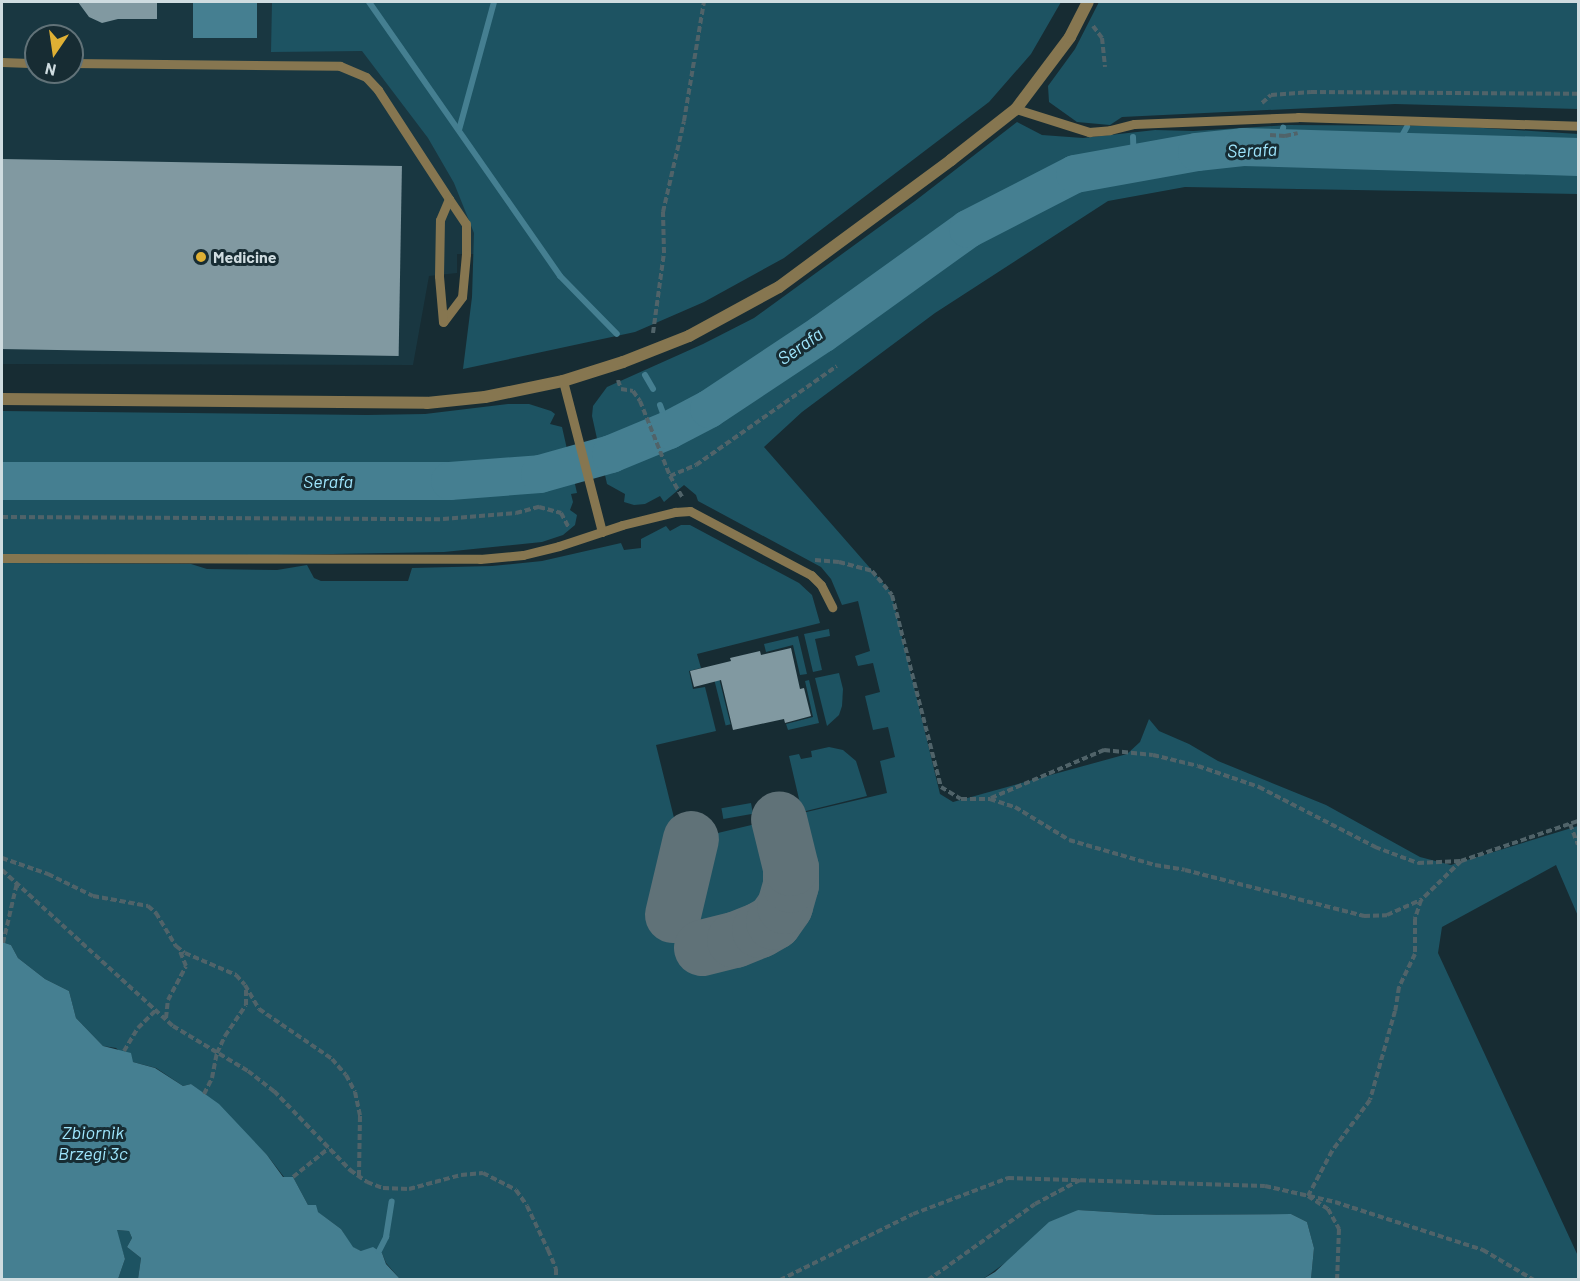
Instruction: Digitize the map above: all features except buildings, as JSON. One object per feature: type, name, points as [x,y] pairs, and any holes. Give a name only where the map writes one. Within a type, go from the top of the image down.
[{"type":"street","points":[[2,399],[427,403],[485,397],[563,381],[624,362],[689,336],[779,287],[951,160],[1016,109],[1051,65],[1088,2]]},
{"type":"lane","points":[[2,62],[24,63]]},
{"type":"lane","points":[[84,63],[340,66],[366,77],[378,90],[450,199],[466,224],[462,297],[442,322],[439,276],[440,220],[450,199]]},
{"type":"lane","points":[[1016,109],[1089,132],[1134,124],[1298,117],[1578,126]]},
{"type":"lane","points":[[563,381],[602,532]]},
{"type":"lane","points":[[2,558],[432,561],[523,555],[675,512],[690,511],[811,575],[821,585],[832,607]]},
{"type":"path","points":[[654,333],[663,253],[663,212],[684,121],[705,2]]},
{"type":"path","points":[[1078,19],[1096,29],[1102,38],[1105,67]]},
{"type":"path","points":[[1243,119],[1271,95],[1311,92],[1578,94]]},
{"type":"path","points":[[670,476],[696,465],[837,366]]},
{"type":"path","points":[[618,379],[621,389],[633,391],[644,409],[670,476],[690,511]]},
{"type":"path","points":[[2,517],[443,519],[516,513],[539,507],[561,513],[576,540]]},
{"type":"path","points":[[808,560],[838,562],[872,571],[892,595],[941,787],[961,799],[990,799],[1015,807],[1069,840],[1155,865],[1185,870],[1364,916],[1387,915],[1421,900],[1461,861]]},
{"type":"path","points":[[990,799],[1104,750],[1152,756],[1198,766],[1259,787],[1375,847],[1418,863],[1461,861],[1578,820]]},
{"type":"path","points":[[1570,824],[1578,845]]},
{"type":"path","points":[[2,858],[48,874],[93,896],[148,906],[156,913],[184,957],[186,966],[168,1000],[166,1018]]},
{"type":"path","points":[[2,870],[166,1018],[194,1040],[248,1071],[274,1091],[359,1177],[382,1188],[397,1189],[461,1175],[483,1173],[497,1178],[516,1190],[527,1206],[555,1269],[556,1280]]},
{"type":"path","points":[[3,943],[17,883]]},
{"type":"path","points":[[1308,1196],[1332,1151],[1370,1100],[1395,1011],[1399,987],[1415,954],[1415,920],[1421,900]]},
{"type":"path","points":[[176,946],[185,953],[236,975],[245,985],[259,1009],[332,1059],[346,1075],[356,1092],[360,1116],[359,1177]]},
{"type":"path","points":[[204,1094],[212,1078],[217,1053],[225,1036],[246,1005],[245,985]]},
{"type":"path","points":[[124,1051],[138,1028],[157,1009]]},
{"type":"path","points":[[293,1177],[329,1148]]},
{"type":"path","points":[[780,1280],[913,1214],[1008,1178],[1265,1186],[1335,1202],[1483,1250],[1534,1280]]},
{"type":"path","points":[[928,1280],[1035,1204],[1081,1180]]},
{"type":"path","points":[[1308,1196],[1328,1209],[1339,1229],[1337,1280]]},
{"type":"shaded area","points":[[2,2],[354,2],[523,234],[474,254],[457,254],[457,273],[429,276],[413,365],[2,364]]},
{"type":"shaded area","points":[[272,2],[1061,2],[1031,54],[989,102],[784,258],[704,302],[635,332],[463,369],[472,297],[474,233],[454,183],[428,138],[362,51],[271,52]]},
{"type":"shaded area","points":[[1099,2],[1578,2],[1578,109],[1395,104],[1122,117],[1110,125],[1077,122],[1049,102],[1048,86],[1075,49]]},
{"type":"shaded area","points":[[1017,122],[1042,135],[1083,138],[1155,130],[1193,131],[1288,125],[1452,126],[1578,134],[1578,194],[1185,187],[1108,201],[935,313],[802,412],[764,447],[891,592],[940,794],[953,802],[1127,754],[1140,742],[1149,719],[1159,731],[1189,744],[1218,761],[1326,805],[1420,857],[1451,865],[1578,826],[1578,916],[1556,865],[1442,927],[1438,953],[1578,1256],[1578,1279],[1311,1279],[1314,1248],[1307,1222],[1291,1214],[1158,1215],[1078,1210],[983,1279],[400,1279],[386,1263],[382,1253],[361,1251],[352,1247],[341,1229],[308,1205],[293,1177],[284,1177],[267,1155],[204,1094],[191,1084],[183,1086],[156,1068],[133,1062],[116,1048],[103,1046],[76,1018],[69,991],[45,979],[18,958],[11,945],[2,942],[2,563],[191,564],[207,569],[277,570],[307,565],[314,578],[321,581],[408,581],[412,568],[492,566],[542,561],[621,543],[624,550],[641,548],[641,539],[666,526],[670,531],[681,525],[690,525],[799,583],[812,595],[820,623],[697,654],[701,668],[689,671],[693,689],[705,687],[716,731],[656,745],[680,842],[887,793],[880,761],[895,757],[888,727],[873,730],[865,696],[880,692],[873,663],[858,666],[855,656],[870,651],[858,601],[842,605],[831,579],[821,567],[698,501],[696,495],[684,485],[664,502],[660,496],[645,504],[634,505],[624,502],[625,494],[607,484],[592,416],[593,406],[607,387],[703,344],[754,318],[915,201]]},
{"type":"shaded area","points":[[508,404],[529,404],[551,411],[555,414],[550,424],[562,427],[577,493],[571,494],[573,502],[570,510],[577,515],[575,525],[563,535],[542,542],[444,552],[276,555],[2,554],[2,411],[367,415],[425,414]]},
{"type":"shaded area","points":[[829,629],[830,636],[815,639],[822,670],[813,672],[804,634]]},
{"type":"shaded area","points":[[798,636],[807,674],[800,675],[793,645],[766,652],[764,644]]},
{"type":"shaded area","points":[[716,666],[731,724],[726,725],[711,667]]},
{"type":"shaded area","points":[[839,673],[843,689],[842,706],[839,715],[827,726],[815,678]]},
{"type":"shaded area","points":[[809,680],[819,723],[788,730],[786,724],[813,717],[805,681]]},
{"type":"shaded area","points":[[829,747],[843,750],[856,761],[867,796],[802,812],[789,756],[799,754],[801,759],[812,757],[811,751]]},
{"type":"shaded area","points":[[751,803],[753,814],[723,819],[721,808]]},
{"type":"shaded area","points":[[116,1230],[129,1231],[132,1238],[127,1247],[141,1258],[138,1279],[118,1279],[125,1259]]},
{"type":"water","points":[[193,2],[257,2],[257,38],[193,38]]},
{"type":"water","name":"Zbiornik Brzegi 3c","points":[[2,942],[11,945],[18,958],[45,979],[69,991],[76,1018],[103,1046],[131,1053],[133,1062],[155,1068],[183,1086],[191,1084],[219,1104],[267,1155],[283,1177],[293,1177],[308,1205],[316,1205],[318,1212],[341,1229],[353,1247],[361,1251],[373,1247],[382,1253],[386,1264],[400,1279],[138,1279],[141,1258],[127,1247],[132,1238],[129,1231],[117,1230],[125,1259],[118,1279],[2,1279]]},
{"type":"water","points":[[1078,1210],[1158,1215],[1291,1214],[1307,1222],[1314,1248],[1311,1279],[983,1279],[995,1272],[1049,1222]]},
{"type":"waterway","points":[[369,2],[560,276],[617,334]]},
{"type":"waterway","points":[[459,130],[494,2]]},
{"type":"waterway","points":[[1393,152],[1407,127]]},
{"type":"waterway","points":[[1278,147],[1283,128]]},
{"type":"waterway","points":[[1133,137],[1134,164]]},
{"type":"waterway","name":"Serafa","points":[[2,481],[450,481],[540,474],[611,454],[669,430],[709,409],[822,334],[968,229],[1075,174],[1197,152],[1243,147],[1578,157]]},
{"type":"waterway","points":[[645,375],[653,389]]},
{"type":"waterway","points":[[660,405],[669,430]]},
{"type":"waterway","points":[[379,1251],[386,1237],[392,1201]]},
{"type":"taxiway","points":[[702,948],[735,940],[760,930],[774,922],[785,906],[791,885],[791,868],[779,819]]},
{"type":"taxiway","points":[[673,915],[691,839]]},
{"type":"place","name":"Medicine","points":[[201,257]]}]
